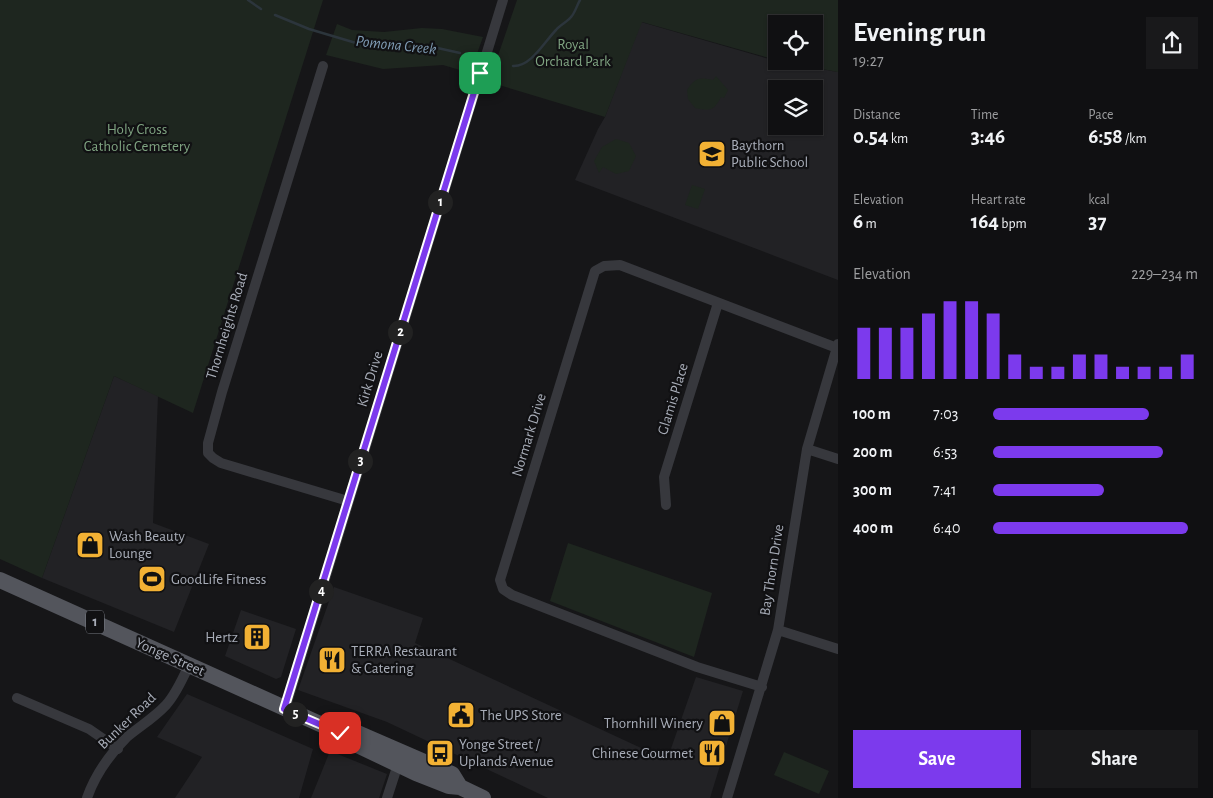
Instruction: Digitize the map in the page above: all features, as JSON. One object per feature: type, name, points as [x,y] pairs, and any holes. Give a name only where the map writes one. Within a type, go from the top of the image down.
[{"type":"main road","name":"Yonge Street","points":[[0,580],[284,709],[340,733],[354,731],[400,758],[452,774],[460,787],[483,798]]},
{"type":"street","name":"Kirk Drive","points":[[284,709],[503,0]]},
{"type":"street","name":"Thornheights Road","points":[[323,66],[222,392],[208,444],[208,453],[212,458],[221,463],[348,501]]},
{"type":"street","name":"Normark Drive","points":[[762,687],[697,667],[512,596],[503,588],[500,580],[595,271],[604,266],[620,265],[837,346]]},
{"type":"street","name":"Glamis Place","points":[[666,505],[664,477],[718,303]]},
{"type":"street","name":"Bay Thorn Drive","points":[[728,798],[778,630],[807,449],[837,346]]},
{"type":"street","points":[[807,449],[838,460]]},
{"type":"street","points":[[778,630],[838,648]]},
{"type":"street","name":"Bunker Road","points":[[87,798],[96,777],[127,738],[156,716],[167,704],[189,665]]},
{"type":"street","points":[[17,698],[89,729],[118,749]]},
{"type":"street","points":[[387,798],[400,758]]},
{"type":"shaded area","name":"Baythorn Public School","points":[[641,22],[768,59],[768,70],[823,69],[838,72],[838,280],[575,180],[605,117]]},
{"type":"shaded area","points":[[114,376],[158,396],[153,523],[209,544],[174,632],[42,578]]},
{"type":"shaded area","points":[[334,587],[423,618],[415,643],[667,760],[696,677],[743,691],[710,798],[548,798],[387,722],[298,690]]},
{"type":"shaded area","points":[[241,610],[296,629],[281,677],[276,679],[225,656]]},
{"type":"shaded area","points":[[187,694],[313,749],[299,798],[175,798],[202,757],[157,737]]},
{"type":"shaded area","points":[[330,751],[387,774],[379,798],[311,798]]},
{"type":"green space","name":"Holy Cross Catholic Cemetery","points":[[0,0],[323,0],[193,413],[114,376],[42,578],[0,559]]},
{"type":"green space","name":"Royal Orchard Park","points":[[517,0],[838,0],[838,72],[823,69],[823,15],[768,15],[768,58],[642,22],[605,117],[489,82]]},
{"type":"green space","points":[[337,24],[352,30],[384,32],[422,28],[442,29],[483,37],[470,73],[443,65],[383,69],[326,55]]},
{"type":"green space","points":[[716,76],[728,90],[724,98],[721,97],[711,109],[695,108],[688,99],[687,90],[698,79],[713,80]]},
{"type":"green space","points":[[616,139],[629,143],[636,156],[629,171],[616,174],[603,167],[599,173],[594,161],[602,147]]},
{"type":"green space","points":[[692,185],[705,189],[698,209],[685,205]]},
{"type":"green space","points":[[568,543],[712,593],[694,657],[550,601]]},
{"type":"green space","points":[[784,752],[829,771],[819,794],[774,775]]},
{"type":"waterway","name":"Pomona Creek","points":[[248,0],[261,9]]},
{"type":"waterway","name":"Pomona Creek","points":[[513,66],[520,65],[532,58],[558,28],[568,20],[580,0]]},
{"type":"waterway","name":"Pomona Creek","points":[[275,15],[309,29],[356,43],[384,42],[408,47],[424,45],[460,53]]},
{"type":"place","name":"Baythorn Public School","points":[[712,154]]},
{"type":"place","name":"Wash Beauty Lounge","points":[[90,545]]},
{"type":"place","name":"GoodLife Fitness","points":[[152,579]]},
{"type":"place","name":"Hertz","points":[[257,637]]},
{"type":"place","name":"TERRA Restaurant & Catering","points":[[332,660]]},
{"type":"place","name":"The UPS Store","points":[[461,715]]},
{"type":"place","name":"Thornhill Winery","points":[[722,723]]},
{"type":"place","name":"Yonge Street / Uplands Avenue","points":[[440,753]]},
{"type":"place","name":"Chinese Gourmet","points":[[712,753]]},
{"type":"route","points":[[340,733],[284,709],[480,73]]}]
